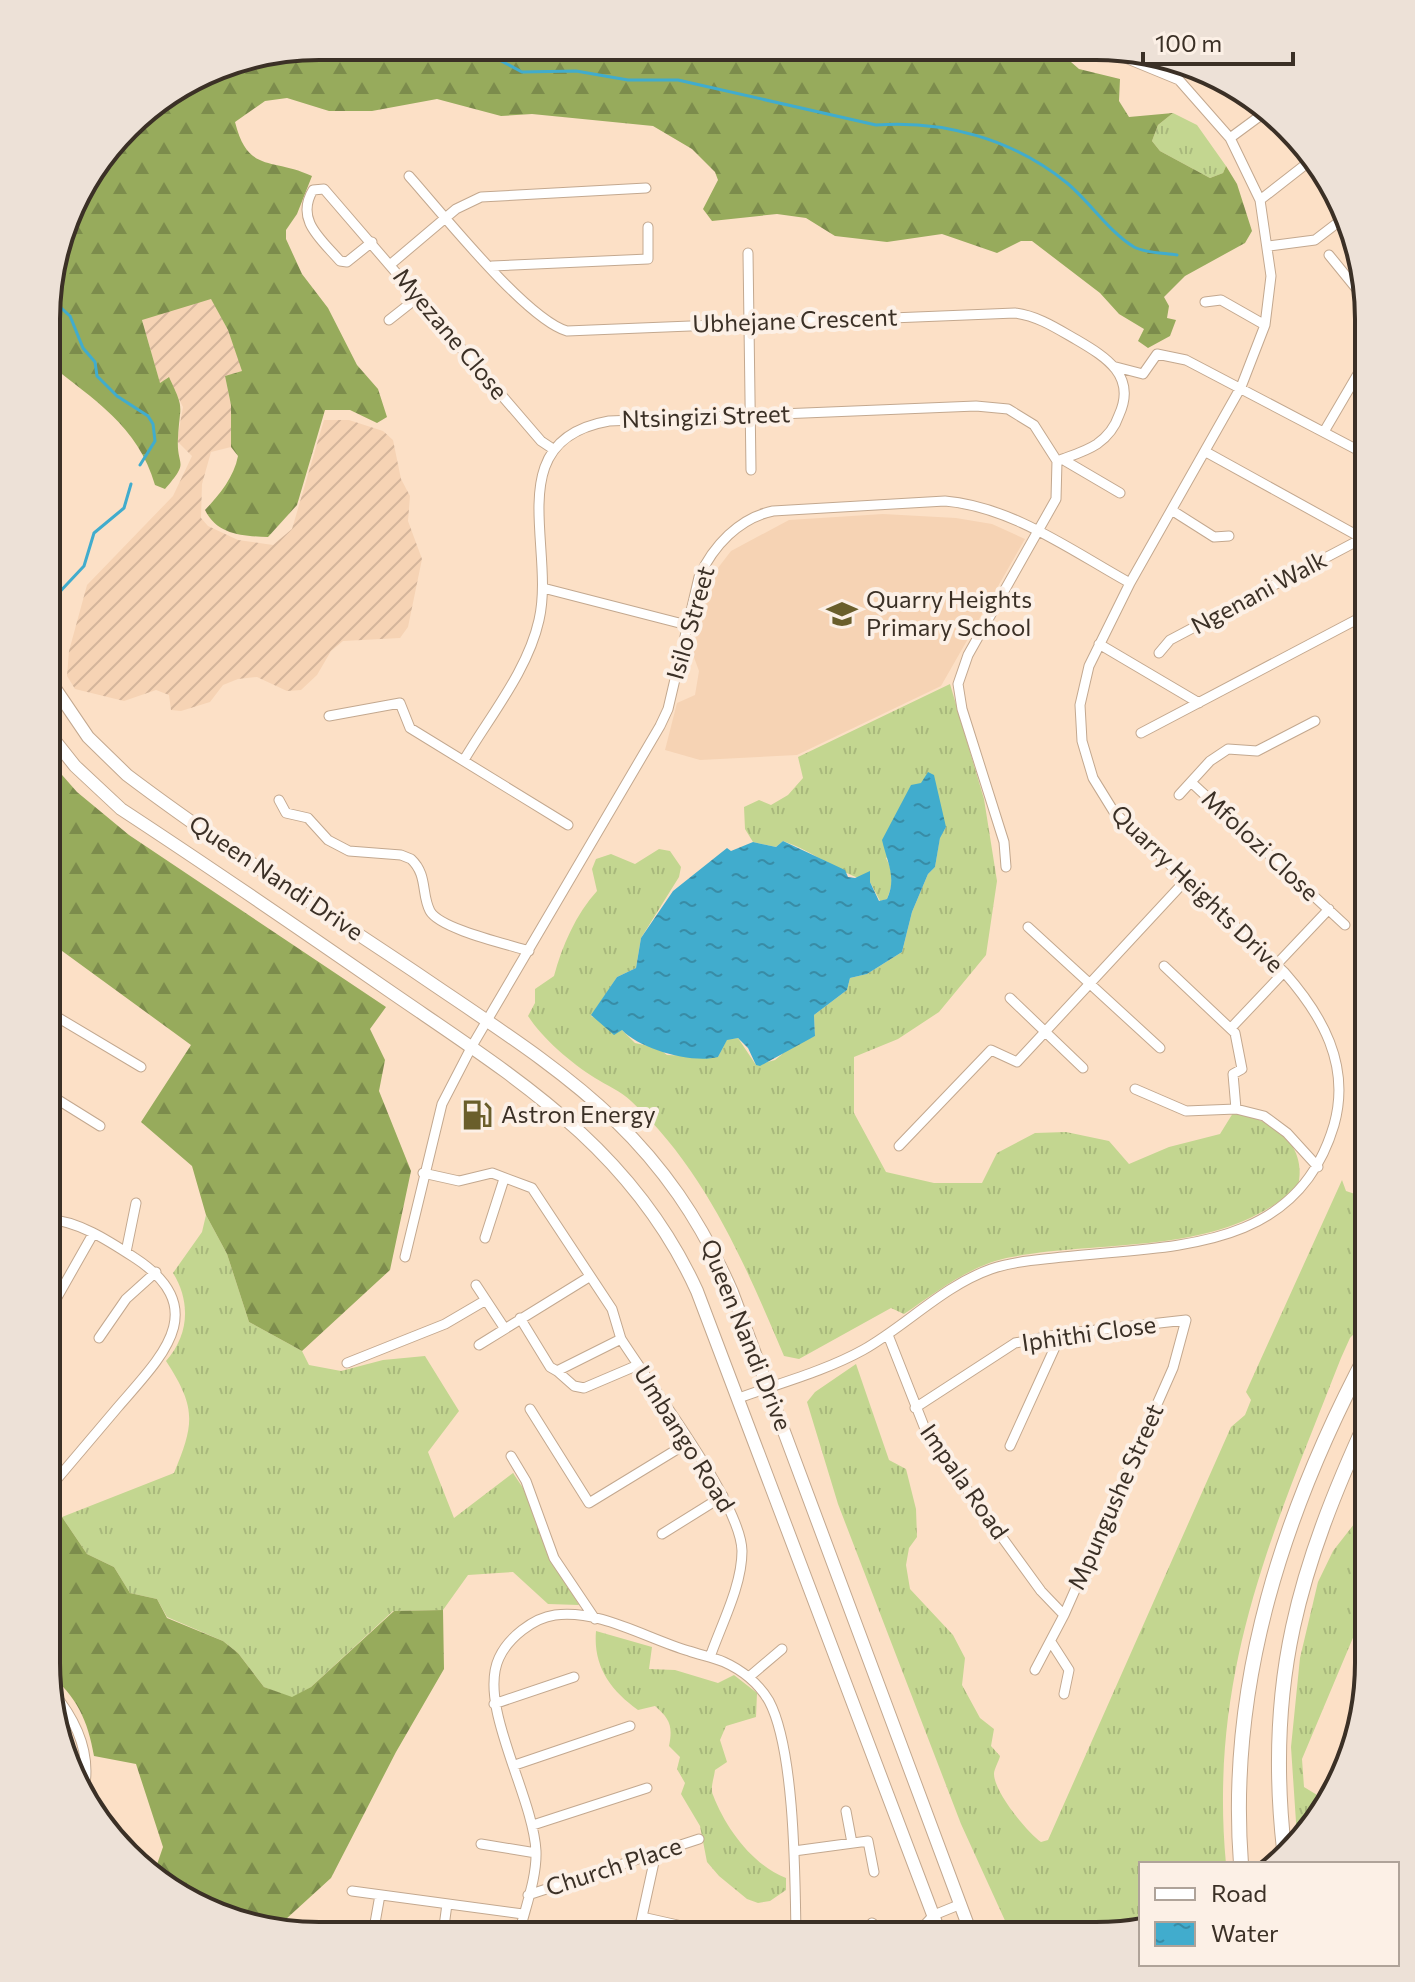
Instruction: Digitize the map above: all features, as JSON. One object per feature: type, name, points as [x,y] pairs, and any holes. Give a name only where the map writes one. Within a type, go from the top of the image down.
[{"type":"main road","name":"Queen Nandi Drive","points":[[60,696],[88,737],[127,775],[490,1020],[608,1111],[664,1172],[705,1234],[769,1387],[967,1922]]},
{"type":"main road","name":"Queen Nandi Drive","points":[[60,747],[75,766],[121,809],[472,1046],[547,1101],[633,1184],[684,1264],[739,1398],[936,1922]]},
{"type":"main road","points":[[1241,1862],[1237,1804],[1240,1735],[1266,1604],[1302,1493],[1354,1382]]},
{"type":"main road","points":[[1283,1842],[1277,1756],[1283,1671],[1293,1616],[1315,1540],[1354,1450]]},
{"type":"street","name":"Quarry Heights Drive","points":[[739,1398],[832,1364],[888,1335],[956,1286],[991,1269],[1027,1261],[1193,1242],[1242,1230],[1270,1217],[1288,1203],[1318,1167],[1335,1120],[1339,1083],[1336,1061],[1315,1010],[1280,968],[1114,812],[1086,762],[1080,705],[1082,687],[1099,644],[1130,583],[1241,387],[1265,325],[1271,276],[1260,200],[1230,138],[1179,80],[1141,64]]},
{"type":"street","points":[[1179,80],[1182,75]]},
{"type":"street","points":[[1230,138],[1258,117]]},
{"type":"street","points":[[1260,200],[1304,166]]},
{"type":"street","name":"Ubhejane Crescent","points":[[409,176],[525,305],[548,323],[567,331],[1015,313],[1048,323],[1104,356],[1115,367]]},
{"type":"street","points":[[391,264],[469,201],[497,194],[646,188]]},
{"type":"street","name":"Myezane Close","points":[[372,242],[347,262],[340,261],[307,221],[305,209],[315,189],[324,189],[372,242],[391,264],[541,441],[553,449]]},
{"type":"street","points":[[1269,246],[1315,240],[1336,224]]},
{"type":"street","points":[[492,266],[648,259],[648,227]]},
{"type":"street","points":[[748,253],[751,470]]},
{"type":"street","points":[[1329,255],[1352,283]]},
{"type":"street","points":[[389,320],[417,298]]},
{"type":"street","points":[[1205,302],[1221,300],[1265,325]]},
{"type":"street","points":[[1115,367],[1143,374],[1157,354],[1186,360],[1355,448]]},
{"type":"street","points":[[1059,460],[1098,443],[1115,425],[1125,392],[1115,367]]},
{"type":"street","points":[[1325,430],[1355,387]]},
{"type":"street","name":"Ntsingizi Street","points":[[553,449],[573,432],[601,423],[991,406],[1008,409],[1034,425],[1059,460]]},
{"type":"street","points":[[464,760],[533,640],[543,588],[539,498],[553,449]]},
{"type":"street","points":[[1206,452],[1355,534]]},
{"type":"street","points":[[1059,460],[1120,493]]},
{"type":"street","points":[[1006,867],[1004,842],[959,695],[959,676],[1056,499],[1059,460]]},
{"type":"street","name":"Isilo Street","points":[[405,1257],[442,1104],[472,1046],[660,726],[668,709],[687,625],[706,561],[736,528],[765,513],[945,501],[985,507],[1038,532],[1130,583]]},
{"type":"street","points":[[1173,511],[1204,533],[1214,537],[1229,536]]},
{"type":"street","name":"Ngenani Walk","points":[[1159,653],[1170,640],[1355,546]]},
{"type":"street","points":[[543,588],[687,625]]},
{"type":"street","points":[[1141,733],[1355,621]]},
{"type":"street","points":[[1099,644],[1199,703]]},
{"type":"street","points":[[329,716],[395,701],[403,706],[410,728],[568,825]]},
{"type":"street","name":"Mfolozi Close","points":[[1179,795],[1215,757],[1228,749],[1257,751],[1315,721]]},
{"type":"street","name":"Mfolozi Close","points":[[1192,783],[1345,925]]},
{"type":"street","points":[[279,800],[286,813],[308,818],[336,846],[411,859],[424,880],[428,909],[441,922],[529,951]]},
{"type":"street","points":[[899,1146],[991,1050],[1017,1062],[1185,881]]},
{"type":"street","name":"Mfolozi Close","points":[[1231,1028],[1329,909]]},
{"type":"street","points":[[1028,927],[1160,1048]]},
{"type":"street","points":[[1164,966],[1239,1039],[1242,1069],[1233,1074],[1236,1109]]},
{"type":"street","points":[[1010,998],[1083,1068]]},
{"type":"street","points":[[60,1019],[141,1067]]},
{"type":"street","points":[[1135,1089],[1186,1111],[1236,1109],[1264,1116],[1279,1126],[1318,1167]]},
{"type":"street","points":[[60,1101],[100,1126]]},
{"type":"street","points":[[423,1173],[459,1181],[492,1173],[504,1179],[485,1238]]},
{"type":"street","name":"Umbango Road","points":[[504,1179],[535,1190],[614,1316],[621,1339],[723,1496],[738,1528],[741,1560],[710,1657]]},
{"type":"street","points":[[126,1252],[136,1203]]},
{"type":"street","points":[[60,1221],[93,1234],[156,1272],[167,1285],[174,1304],[175,1324],[169,1344],[60,1475]]},
{"type":"street","points":[[60,1292],[93,1234]]},
{"type":"street","points":[[99,1338],[136,1287],[156,1272]]},
{"type":"street","points":[[479,1345],[589,1277]]},
{"type":"street","points":[[476,1285],[505,1329]]},
{"type":"street","points":[[347,1363],[445,1324],[486,1300]]},
{"type":"street","points":[[520,1318],[550,1367],[574,1386],[584,1388],[638,1365]]},
{"type":"street","name":"Iphithi Close","points":[[915,1408],[1006,1347],[1061,1334],[1186,1320]]},
{"type":"street","name":"Mpungushe Street","points":[[1035,1670],[1064,1615],[1173,1368],[1186,1320]]},
{"type":"street","points":[[1010,1446],[1061,1334]]},
{"type":"street","name":"Impala Road","points":[[888,1335],[915,1408],[944,1460],[1041,1591],[1064,1615]]},
{"type":"street","points":[[557,1371],[621,1339]]},
{"type":"street","points":[[530,1409],[589,1503],[689,1442]]},
{"type":"street","points":[[511,1456],[526,1481],[554,1558],[595,1619]]},
{"type":"street","points":[[662,1534],[723,1496]]},
{"type":"street","points":[[521,1922],[536,1853],[533,1825],[494,1704],[494,1672],[504,1648],[514,1638],[546,1617],[568,1614],[595,1619],[710,1657],[749,1677],[769,1702],[779,1728],[794,1851],[796,1922]]},
{"type":"street","points":[[1051,1642],[1069,1670],[1064,1694]]},
{"type":"street","points":[[749,1677],[782,1649]]},
{"type":"street","points":[[494,1704],[574,1677]]},
{"type":"street","points":[[64,1705],[82,1741],[86,1776]]},
{"type":"street","points":[[515,1765],[630,1726]]},
{"type":"street","points":[[533,1825],[647,1788]]},
{"type":"street","points":[[846,1811],[852,1843]]},
{"type":"street","name":"Church Place","points":[[528,1895],[699,1839]]},
{"type":"street","points":[[794,1851],[869,1842],[874,1872]]},
{"type":"street","points":[[481,1844],[536,1853]]},
{"type":"street","points":[[641,1922],[656,1853]]},
{"type":"street","points":[[352,1891],[523,1914]]},
{"type":"street","points":[[375,1922],[380,1895]]},
{"type":"street","points":[[445,1922],[447,1904]]},
{"type":"street","points":[[927,1922],[934,1915],[961,1904]]},
{"type":"street","points":[[642,1917],[664,1922]]},
{"type":"shaded area","points":[[211,298],[228,330],[243,371],[225,376],[231,405],[231,447],[211,452],[202,484],[201,518],[208,526],[238,540],[273,545],[292,529],[324,420],[349,420],[383,431],[393,440],[401,479],[410,496],[408,521],[422,559],[408,627],[400,638],[343,641],[331,651],[317,675],[301,690],[287,691],[257,677],[238,679],[223,685],[210,702],[181,711],[171,710],[169,695],[156,690],[124,701],[75,689],[67,676],[69,651],[87,585],[173,496],[192,456],[177,441],[183,407],[168,377],[160,384],[142,319]]},
{"type":"shaded area","name":"Quarry Heights Primary School","points":[[883,514],[956,518],[992,524],[1025,539],[941,686],[797,755],[700,760],[665,750],[677,703],[695,695],[699,671],[692,652],[711,577],[731,551],[789,520]]},
{"type":"green space","points":[[1069,60],[1079,69],[1120,79],[1119,101],[1129,117],[1173,113],[1158,125],[1152,141],[1160,151],[1210,178],[1223,173],[1226,166],[1237,184],[1252,231],[1245,243],[1185,276],[1164,297],[1169,306],[1167,318],[1176,320],[1170,336],[1148,348],[1138,341],[1144,329],[1119,314],[1100,293],[1032,241],[1021,241],[997,253],[942,234],[887,242],[835,236],[806,218],[777,214],[712,221],[703,209],[718,180],[715,172],[692,149],[653,126],[532,114],[501,116],[437,99],[372,111],[329,111],[287,98],[265,101],[235,122],[240,138],[254,157],[312,176],[297,214],[286,230],[286,239],[302,274],[328,308],[357,365],[378,389],[387,417],[377,423],[350,410],[325,410],[297,505],[268,537],[240,535],[224,529],[216,525],[205,510],[226,485],[236,464],[238,456],[231,447],[231,405],[225,376],[242,371],[228,330],[211,299],[142,320],[160,383],[169,377],[180,407],[180,468],[165,489],[155,485],[138,446],[98,402],[60,372],[62,285],[74,236],[95,189],[136,136],[161,114],[204,87],[268,65],[302,61]]},
{"type":"green space","points":[[1173,113],[1197,125],[1226,166],[1223,173],[1210,178],[1160,151],[1152,141],[1158,125]]},
{"type":"green space","points":[[950,684],[984,799],[997,881],[986,955],[939,1012],[898,1039],[854,1057],[854,1113],[886,1172],[934,1183],[982,1183],[997,1153],[1035,1133],[1066,1132],[1109,1141],[1129,1164],[1169,1147],[1220,1134],[1233,1113],[1261,1121],[1284,1135],[1297,1157],[1300,1170],[1298,1186],[1268,1209],[1235,1225],[1199,1235],[997,1261],[955,1280],[904,1314],[891,1308],[799,1359],[784,1356],[721,1220],[681,1157],[631,1101],[567,1058],[528,1016],[535,1003],[535,989],[554,976],[571,931],[597,891],[592,869],[596,859],[611,854],[635,864],[659,849],[670,851],[681,867],[679,877],[641,938],[636,968],[617,977],[591,1016],[622,1030],[635,1043],[658,1048],[667,1055],[718,1057],[727,1039],[738,1038],[756,1065],[775,1060],[792,1046],[815,1036],[814,1015],[847,990],[850,978],[867,974],[902,952],[912,912],[928,874],[935,867],[940,837],[946,827],[886,858],[891,883],[887,899],[880,901],[870,882],[795,846],[783,841],[776,847],[753,842],[745,829],[744,807],[759,800],[771,805],[788,795],[803,778],[798,757]]},
{"type":"green space","points":[[60,773],[77,792],[129,835],[386,1007],[370,1029],[385,1060],[379,1091],[411,1171],[390,1270],[302,1351],[249,1322],[227,1254],[206,1215],[192,1166],[141,1122],[191,1045],[60,949]]},
{"type":"green space","points":[[1342,1180],[1346,1191],[1354,1194],[1354,1334],[1341,1358],[1292,1483],[1251,1604],[1227,1728],[1223,1794],[1226,1862],[1139,1862],[1139,1918],[1096,1922],[1006,1922],[961,1824],[838,1504],[807,1402],[815,1392],[856,1364],[889,1460],[906,1469],[916,1509],[917,1537],[909,1548],[906,1565],[910,1589],[953,1635],[965,1658],[962,1685],[980,1718],[994,1729],[991,1746],[1000,1756],[994,1774],[995,1782],[1012,1811],[1041,1842],[1048,1840],[1231,1427],[1245,1415],[1251,1400],[1246,1392]]},
{"type":"green space","points":[[206,1215],[227,1254],[249,1322],[302,1351],[309,1365],[341,1371],[383,1360],[425,1356],[459,1411],[428,1452],[454,1518],[513,1473],[529,1497],[551,1558],[579,1605],[548,1604],[513,1572],[468,1575],[443,1610],[393,1611],[311,1687],[292,1698],[264,1687],[238,1653],[223,1641],[167,1617],[157,1599],[130,1593],[114,1567],[87,1554],[62,1517],[174,1473],[181,1456],[189,1428],[187,1403],[166,1361],[179,1340],[185,1318],[183,1295],[173,1273],[202,1232]]},
{"type":"green space","points":[[62,1517],[87,1554],[114,1567],[130,1593],[157,1599],[167,1618],[223,1641],[238,1653],[264,1687],[292,1697],[311,1687],[394,1611],[443,1610],[444,1669],[396,1752],[331,1878],[285,1920],[220,1902],[189,1887],[157,1865],[163,1847],[136,1764],[94,1756],[80,1710],[61,1685]]},
{"type":"green space","points":[[1354,1524],[1354,1635],[1302,1759],[1304,1787],[1318,1795],[1296,1827],[1291,1747],[1300,1658],[1318,1582],[1333,1551]]},
{"type":"green space","points":[[596,1631],[652,1647],[649,1669],[675,1670],[718,1683],[734,1675],[757,1693],[756,1717],[726,1726],[720,1740],[727,1762],[715,1770],[712,1792],[733,1833],[762,1864],[786,1878],[786,1890],[770,1901],[758,1903],[747,1899],[707,1862],[700,1826],[681,1794],[685,1783],[677,1769],[680,1757],[669,1746],[671,1733],[667,1719],[655,1706],[638,1710],[619,1694],[601,1666],[597,1655]]},
{"type":"water","points":[[928,772],[934,775],[946,827],[940,838],[935,867],[928,874],[912,912],[902,952],[867,974],[850,978],[847,990],[814,1015],[815,1036],[760,1066],[756,1065],[748,1048],[738,1038],[727,1040],[718,1057],[681,1057],[653,1049],[622,1030],[614,1035],[591,1015],[617,977],[636,968],[641,938],[673,891],[727,848],[731,851],[753,842],[776,847],[783,841],[845,870],[848,877],[855,878],[870,871],[870,882],[879,901],[887,899],[891,876],[882,840],[911,785],[921,783]]},
{"type":"waterway","points":[[501,61],[522,72],[576,71],[628,80],[678,80],[876,125],[927,126],[977,136],[1001,144],[1046,168],[1075,190],[1116,233],[1134,247],[1177,255]]},
{"type":"waterway","points":[[61,308],[70,316],[83,348],[95,362],[97,376],[117,396],[148,416],[153,424],[155,441],[140,465]]},
{"type":"waterway","points":[[60,592],[84,566],[94,533],[124,508],[131,484]]},
{"type":"place","name":"Quarry Heights Primary School","points":[[842,614]]},
{"type":"place","name":"Astron Energy","points":[[477,1115]]}]
